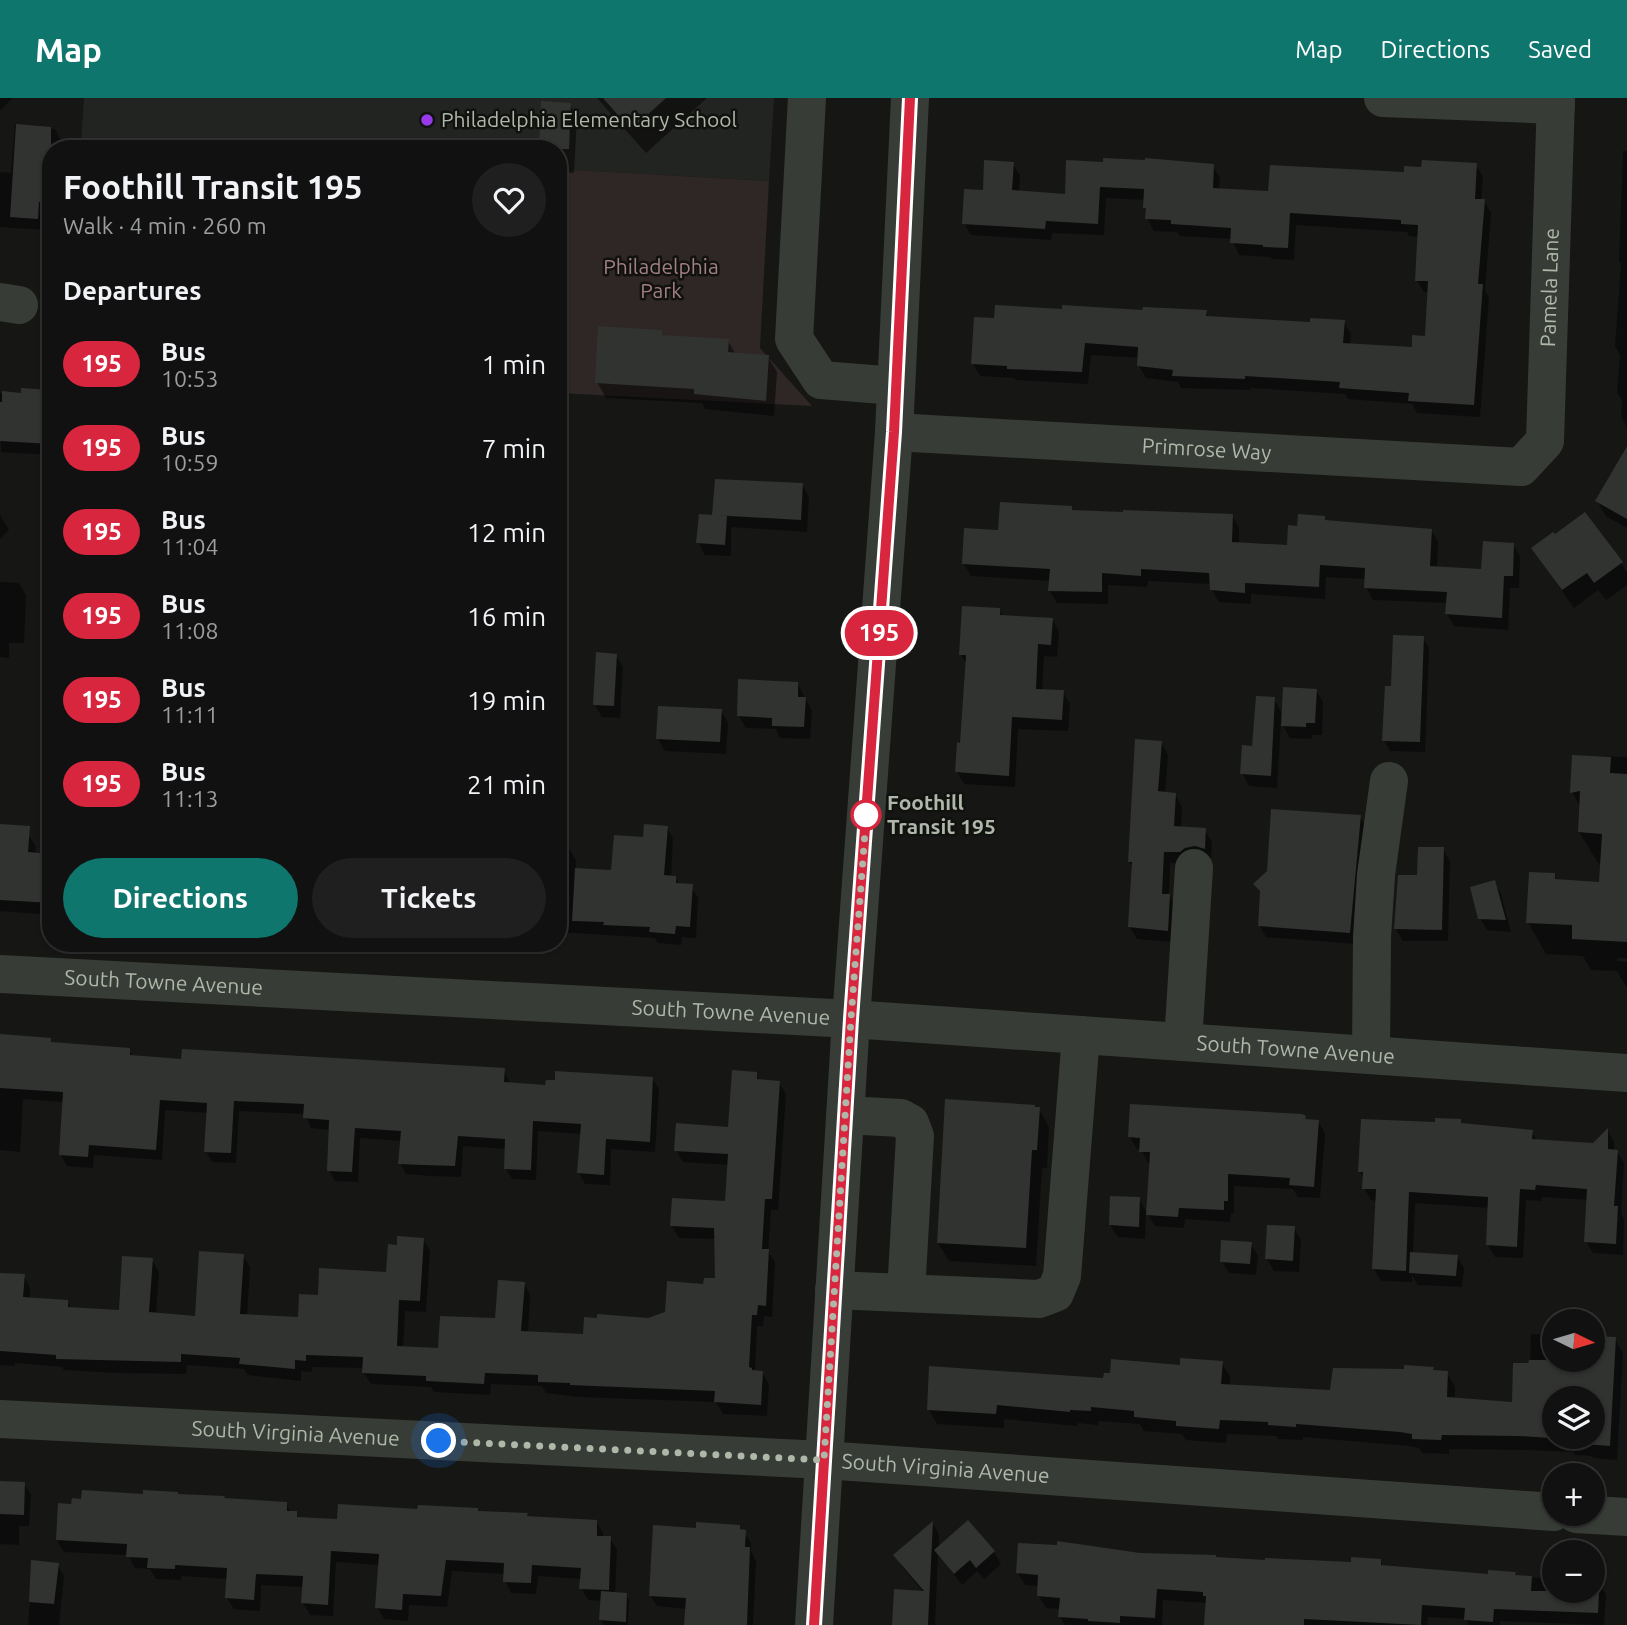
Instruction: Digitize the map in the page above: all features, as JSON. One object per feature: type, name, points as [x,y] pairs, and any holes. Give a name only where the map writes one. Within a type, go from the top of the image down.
[{"type":"street","points":[[807,98],[794,340],[821,380],[896,386]]},
{"type":"street","points":[[814,1625],[851,1019],[894,432],[910,98]]},
{"type":"street","points":[[1383,98],[1556,102]]},
{"type":"street","name":"Pamela Lane","points":[[1521,467],[1545,441],[1556,102]]},
{"type":"street","name":"Primrose Way","points":[[894,432],[1521,467]]},
{"type":"street","points":[[1371,1055],[1372,937],[1389,781]]},
{"type":"street","points":[[1183,1042],[1194,868]]},
{"type":"street","name":"South Towne Avenue","points":[[0,974],[851,1019],[1627,1073]]},
{"type":"street","points":[[834,1290],[1039,1299],[1055,1293],[1062,1276],[1081,1035]]},
{"type":"street","points":[[845,1115],[901,1118],[910,1123],[915,1136],[906,1293]]},
{"type":"street","name":"South Virginia Avenue","points":[[0,1419],[824,1460],[1542,1511]]},
{"type":"street","points":[[1605,1516],[1627,1517]]},
{"type":"shaded area","name":"Philadelphia Elementary School","points":[[84,98],[774,98],[769,181],[567,170],[567,140],[81,140]]},
{"type":"green space","name":"Philadelphia Park","points":[[567,170],[769,181],[760,348],[812,406],[567,393]]},
{"type":"building","points":[[603,98],[666,98],[631,130]]},
{"type":"building","points":[[541,101],[571,103],[569,149],[567,140],[539,140]]},
{"type":"building","points":[[16,124],[51,127],[51,140],[42,140],[42,202],[39,202],[38,219],[10,217]]},
{"type":"building","points":[[1103,158],[1145,158],[1214,164],[1213,188],[1268,191],[1270,165],[1404,172],[1404,166],[1421,167],[1422,160],[1477,163],[1475,199],[1485,199],[1478,284],[1483,284],[1474,405],[1408,401],[1409,393],[1339,388],[1340,382],[1245,376],[1245,379],[1172,376],[1173,370],[1137,366],[1138,347],[1085,343],[1082,372],[1007,369],[1007,366],[971,364],[974,317],[994,318],[995,305],[1062,309],[1062,305],[1142,310],[1143,307],[1207,310],[1206,316],[1310,322],[1310,318],[1345,320],[1343,343],[1412,347],[1412,335],[1425,336],[1428,281],[1415,281],[1418,225],[1401,224],[1401,220],[1290,213],[1288,248],[1263,247],[1230,243],[1231,228],[1171,224],[1171,220],[1145,219],[1144,189],[1100,187],[1098,224],[1046,221],[1045,229],[962,224],[964,189],[983,190],[984,160],[1014,162],[1012,190],[1065,194],[1066,160],[1103,162]]},
{"type":"building","points":[[598,326],[662,330],[662,335],[729,339],[728,352],[769,355],[766,401],[694,394],[694,389],[595,383]]},
{"type":"building","points":[[21,388],[42,390],[42,443],[0,441],[2,391],[21,393]]},
{"type":"building","points":[[1627,446],[1627,519],[1595,501]]},
{"type":"building","points":[[715,479],[803,483],[801,520],[712,515]]},
{"type":"building","points":[[1000,502],[1072,506],[1072,510],[1233,514],[1232,542],[1287,545],[1288,525],[1297,526],[1298,514],[1325,516],[1325,520],[1432,529],[1430,566],[1481,569],[1483,541],[1514,543],[1513,576],[1504,576],[1502,618],[1445,614],[1447,592],[1364,588],[1365,568],[1320,565],[1319,587],[1245,583],[1245,593],[1210,590],[1209,573],[1141,569],[1141,576],[1102,573],[1102,592],[1048,591],[1050,569],[962,564],[964,528],[998,530]]},
{"type":"building","points":[[1585,512],[1623,562],[1594,583],[1587,573],[1562,590],[1531,548]]},
{"type":"building","points":[[699,514],[727,516],[725,545],[696,543]]},
{"type":"building","points":[[962,606],[1000,608],[1000,615],[1053,618],[1051,645],[1038,644],[1036,689],[1064,690],[1062,720],[1012,717],[1009,776],[955,772],[957,742],[960,743],[966,655],[959,655]]},
{"type":"building","points":[[1393,635],[1424,636],[1420,742],[1382,741],[1385,686],[1391,686]]},
{"type":"building","points":[[596,652],[617,654],[614,706],[593,705]]},
{"type":"building","points":[[738,679],[798,682],[798,697],[806,697],[804,727],[772,726],[772,718],[737,716]]},
{"type":"building","points":[[1283,687],[1317,689],[1315,723],[1306,723],[1306,727],[1281,726]]},
{"type":"building","points":[[1256,696],[1275,697],[1271,776],[1240,774],[1242,745],[1252,746]]},
{"type":"building","points":[[658,706],[722,709],[720,742],[656,739]]},
{"type":"building","points":[[1135,739],[1162,741],[1158,791],[1176,793],[1174,826],[1206,828],[1205,849],[1195,846],[1180,852],[1164,852],[1162,894],[1170,894],[1168,931],[1128,927],[1132,862],[1128,862]]},
{"type":"building","points":[[1572,755],[1611,757],[1610,773],[1627,774],[1627,942],[1572,939],[1572,925],[1526,923],[1529,872],[1555,873],[1555,879],[1599,882],[1602,834],[1578,832],[1580,791],[1570,793]]},
{"type":"building","points":[[1271,809],[1361,815],[1350,933],[1258,926],[1260,891],[1253,884],[1267,871]]},
{"type":"building","points":[[0,824],[30,826],[28,852],[42,853],[42,902],[0,900]]},
{"type":"building","points":[[644,824],[668,826],[664,875],[676,876],[676,883],[693,884],[690,927],[676,926],[675,934],[649,932],[650,927],[572,921],[575,868],[611,870],[614,835],[643,837]]},
{"type":"building","points":[[1418,847],[1444,847],[1442,930],[1394,929],[1398,875],[1417,875]]},
{"type":"building","points":[[1495,880],[1506,920],[1478,919],[1470,887]]},
{"type":"building","points":[[0,1034],[51,1038],[51,1042],[130,1048],[130,1055],[181,1059],[182,1049],[505,1068],[504,1082],[545,1085],[546,1080],[555,1080],[555,1071],[653,1077],[650,1142],[606,1139],[604,1175],[577,1173],[581,1124],[533,1121],[531,1170],[504,1169],[505,1139],[458,1136],[455,1166],[398,1164],[401,1131],[355,1128],[352,1172],[327,1171],[329,1120],[303,1118],[304,1104],[234,1101],[231,1153],[204,1152],[207,1103],[160,1100],[156,1150],[89,1145],[88,1157],[59,1155],[63,1092],[0,1088]]},
{"type":"building","points":[[732,1070],[757,1072],[757,1079],[780,1081],[772,1199],[765,1199],[762,1249],[769,1249],[766,1306],[758,1305],[757,1315],[752,1315],[749,1367],[763,1371],[761,1405],[714,1402],[715,1391],[570,1385],[538,1382],[538,1375],[485,1373],[484,1384],[426,1381],[426,1376],[362,1373],[363,1357],[306,1355],[306,1361],[295,1360],[295,1369],[239,1364],[240,1358],[181,1354],[181,1362],[56,1359],[56,1355],[0,1351],[0,1273],[25,1274],[23,1297],[68,1300],[68,1307],[119,1310],[122,1256],[153,1258],[149,1312],[195,1316],[199,1251],[244,1254],[240,1314],[298,1317],[299,1294],[318,1295],[319,1268],[386,1272],[388,1244],[397,1245],[397,1236],[424,1238],[420,1301],[399,1300],[397,1346],[438,1348],[440,1316],[495,1318],[498,1280],[525,1282],[521,1331],[583,1334],[584,1317],[597,1318],[597,1314],[648,1318],[665,1312],[667,1281],[703,1284],[704,1278],[715,1278],[714,1228],[670,1226],[672,1198],[725,1201],[728,1154],[674,1151],[676,1123],[728,1127]]},
{"type":"building","points":[[945,1099],[1040,1107],[1037,1150],[1032,1150],[1026,1248],[937,1243]]},
{"type":"building","points":[[1130,1104],[1302,1114],[1306,1116],[1305,1119],[1319,1120],[1314,1187],[1289,1185],[1290,1178],[1228,1174],[1228,1201],[1224,1201],[1224,1210],[1179,1208],[1178,1217],[1146,1215],[1150,1152],[1139,1152],[1140,1138],[1128,1137]]},
{"type":"building","points":[[1435,1118],[1461,1119],[1461,1123],[1533,1130],[1532,1139],[1593,1143],[1608,1128],[1608,1149],[1618,1150],[1614,1206],[1618,1206],[1616,1244],[1584,1242],[1587,1189],[1536,1185],[1535,1190],[1520,1189],[1517,1247],[1486,1245],[1488,1197],[1409,1192],[1406,1271],[1372,1269],[1376,1189],[1362,1189],[1363,1172],[1358,1172],[1361,1119],[1435,1122]]},
{"type":"building","points":[[1110,1196],[1140,1197],[1139,1227],[1109,1225]]},
{"type":"building","points":[[1267,1225],[1295,1226],[1293,1261],[1265,1259]]},
{"type":"building","points":[[1221,1240],[1252,1242],[1250,1264],[1220,1262]]},
{"type":"building","points":[[1410,1252],[1458,1255],[1456,1276],[1409,1273]]},
{"type":"building","points":[[1605,1337],[1616,1337],[1610,1446],[1605,1446],[1605,1386],[1542,1386],[1542,1438],[1442,1435],[1441,1440],[1412,1439],[1412,1434],[1400,1432],[1220,1420],[1219,1429],[1176,1426],[1176,1421],[1134,1417],[1134,1411],[1091,1407],[1091,1411],[1070,1412],[997,1405],[996,1414],[927,1410],[929,1366],[1103,1378],[1104,1373],[1110,1373],[1111,1359],[1180,1365],[1180,1358],[1223,1361],[1221,1384],[1330,1390],[1333,1368],[1404,1369],[1404,1365],[1448,1371],[1447,1397],[1512,1402],[1513,1363],[1528,1363],[1529,1360],[1542,1360],[1542,1372],[1605,1372]]},
{"type":"building","points":[[0,1481],[25,1482],[24,1515],[0,1514]]},
{"type":"building","points":[[82,1490],[143,1494],[143,1490],[178,1492],[287,1502],[287,1511],[297,1511],[297,1517],[337,1519],[338,1504],[417,1509],[418,1505],[478,1508],[478,1511],[528,1513],[527,1516],[597,1520],[597,1536],[611,1536],[609,1590],[579,1589],[581,1568],[532,1565],[531,1583],[503,1582],[504,1563],[446,1560],[441,1596],[403,1594],[402,1610],[375,1608],[379,1554],[331,1551],[328,1605],[301,1603],[303,1576],[256,1574],[254,1600],[225,1598],[227,1568],[175,1565],[175,1569],[147,1568],[148,1558],[126,1557],[127,1544],[56,1540],[58,1503],[71,1504],[72,1498],[81,1499]]},
{"type":"building","points":[[968,1520],[995,1551],[976,1568],[970,1560],[954,1574],[934,1550]]},
{"type":"building","points":[[933,1521],[928,1625],[892,1625],[894,1589],[924,1591],[893,1555]]},
{"type":"building","points":[[696,1522],[740,1525],[740,1529],[746,1530],[745,1547],[750,1547],[747,1625],[684,1625],[686,1598],[649,1596],[653,1525],[696,1528]]},
{"type":"building","points":[[1057,1541],[1140,1553],[1216,1555],[1265,1560],[1351,1562],[1351,1557],[1381,1559],[1381,1565],[1488,1574],[1488,1570],[1516,1572],[1515,1575],[1532,1576],[1531,1591],[1542,1591],[1542,1603],[1598,1603],[1598,1613],[1494,1609],[1493,1622],[1464,1620],[1465,1608],[1422,1605],[1421,1625],[1304,1619],[1304,1625],[1204,1625],[1206,1596],[1203,1596],[1203,1592],[1157,1589],[1155,1618],[1120,1616],[1120,1623],[1088,1621],[1058,1617],[1060,1598],[1037,1596],[1038,1575],[1016,1573],[1018,1543],[1057,1545]]},
{"type":"building","points":[[31,1560],[59,1563],[54,1604],[29,1602]]},
{"type":"building","points":[[601,1591],[627,1593],[626,1622],[599,1620]]},
{"type":"bus line","name":"195","points":[[814,1625],[851,1019],[894,432],[910,98]]},
{"type":"place","name":"Philadelphia Elementary School","points":[[427,120]]},
{"type":"place","name":"Foothill Transit 195","points":[[866,815]]},
{"type":"route","points":[[439,1441],[824,1460],[867,805],[866,815]]}]
